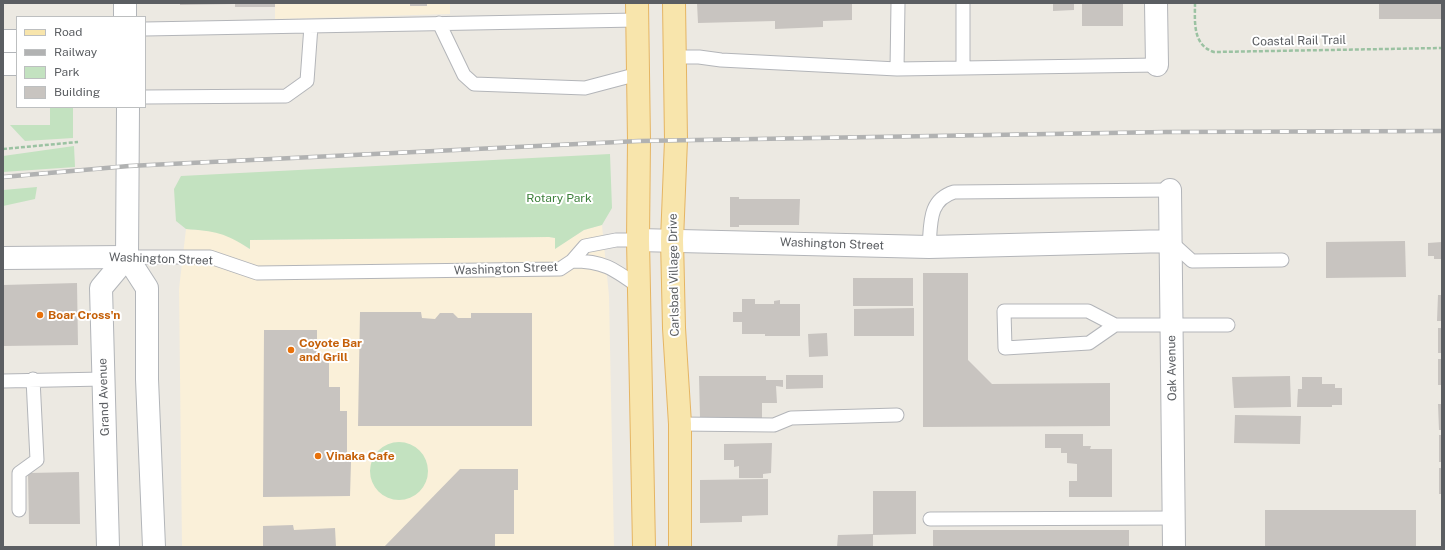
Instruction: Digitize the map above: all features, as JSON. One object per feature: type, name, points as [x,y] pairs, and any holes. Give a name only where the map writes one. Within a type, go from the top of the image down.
[{"type":"main road","name":"Carlsbad Village Drive","points":[[674,3],[676,140],[672,240],[674,328],[680,424],[680,547]]},
{"type":"main road","points":[[637,11],[638,240],[644,547]]},
{"type":"street","points":[[125,3],[125,16]]},
{"type":"street","points":[[1156,3],[1157,65]]},
{"type":"street","points":[[3,41],[16,41]]},
{"type":"street","points":[[3,64],[16,64]]},
{"type":"street","points":[[128,108],[127,257],[147,288],[147,379],[154,547]]},
{"type":"street","name":"Oak Avenue","points":[[1170,190],[1174,547]]},
{"type":"street","name":"Washington Street","points":[[638,240],[929,247],[1170,241]]},
{"type":"street","name":"Washington Street","points":[[3,258],[127,257]]},
{"type":"street","name":"Grand Avenue","points":[[108,547],[101,288],[127,257]]},
{"type":"lane","points":[[897,68],[898,3]]},
{"type":"lane","points":[[963,3],[963,68]]},
{"type":"lane","points":[[146,29],[439,23],[637,11]]},
{"type":"lane","points":[[439,23],[464,75],[474,84],[585,88],[638,74]]},
{"type":"lane","points":[[146,97],[286,96],[307,81],[311,26]]},
{"type":"lane","points":[[674,57],[699,57],[721,60],[897,68],[1157,65]]},
{"type":"lane","points":[[929,247],[931,216],[934,208],[937,202],[946,194],[954,192],[1170,190]]},
{"type":"lane","name":"Washington Street","points":[[127,257],[210,257],[257,272],[560,269],[572,261],[584,246],[616,240],[638,240]]},
{"type":"lane","points":[[1170,241],[1192,261],[1282,260]]},
{"type":"lane","points":[[572,261],[590,261],[602,264],[617,271],[639,287]]},
{"type":"lane","points":[[1115,325],[1089,344],[1004,348],[1004,312],[1088,311],[1115,325],[1228,325]]},
{"type":"lane","points":[[3,381],[104,379]]},
{"type":"lane","points":[[19,510],[19,473],[37,460],[34,380]]},
{"type":"lane","points":[[680,424],[774,425],[791,418],[896,415]]},
{"type":"lane","points":[[930,519],[1174,518]]},
{"type":"path","name":"Coastal Rail Trail","points":[[1195,3],[1197,35],[1203,45],[1208,50],[1214,52],[1442,48]]},
{"type":"path","points":[[3,149],[78,142]]},
{"type":"shaded area","points":[[275,3],[450,3],[450,14],[275,19]]},
{"type":"shaded area","points":[[602,225],[609,296],[614,547],[182,547],[179,289],[186,229],[213,231],[234,238],[249,249],[250,240],[549,237],[555,238],[556,248],[584,230]]},
{"type":"green space","points":[[50,108],[73,108],[73,138],[25,141],[10,125],[50,125]]},
{"type":"green space","points":[[74,146],[75,167],[3,172],[3,156]]},
{"type":"green space","name":"Rotary Park","points":[[610,154],[612,208],[602,225],[584,230],[555,249],[555,238],[549,237],[250,240],[250,249],[227,236],[186,229],[176,221],[174,189],[181,176]]},
{"type":"green space","points":[[37,187],[35,199],[3,206],[3,190]]},
{"type":"green space","points":[[393,442],[405,442],[420,450],[428,465],[428,477],[420,492],[405,500],[393,500],[378,492],[370,477],[370,465],[378,450]]},
{"type":"building","points":[[180,3],[275,3],[275,7],[235,7],[235,4],[180,5]]},
{"type":"building","points":[[410,3],[427,3],[427,6],[410,6]]},
{"type":"building","points":[[697,3],[852,3],[852,20],[823,21],[823,27],[775,29],[775,21],[698,23]]},
{"type":"building","points":[[1053,3],[1074,3],[1074,10],[1053,11]]},
{"type":"building","points":[[1082,3],[1123,3],[1123,26],[1082,26]]},
{"type":"building","points":[[1379,3],[1442,3],[1442,19],[1379,19]]},
{"type":"building","points":[[730,197],[739,197],[739,199],[800,199],[799,225],[739,225],[739,227],[730,227]]},
{"type":"building","points":[[1405,241],[1406,277],[1326,278],[1326,242]]},
{"type":"building","points":[[1442,242],[1442,259],[1434,259],[1434,256],[1428,256],[1428,243]]},
{"type":"building","points":[[923,273],[968,273],[968,360],[992,384],[1110,383],[1110,426],[923,427]]},
{"type":"building","points":[[853,278],[913,278],[913,306],[853,306]]},
{"type":"building","name":"Boar Cross'n","points":[[77,283],[78,345],[3,346],[3,285]]},
{"type":"building","points":[[1438,295],[1442,295],[1442,321],[1437,321]]},
{"type":"building","points":[[742,299],[755,299],[755,304],[774,304],[774,301],[780,300],[780,304],[800,304],[800,336],[765,336],[765,334],[742,334],[742,322],[733,322],[733,312],[742,312]]},
{"type":"building","points":[[914,308],[914,336],[854,336],[854,309]]},
{"type":"building","points":[[360,312],[421,312],[422,318],[435,319],[440,313],[453,313],[458,318],[471,318],[471,313],[532,313],[532,426],[358,426]]},
{"type":"building","points":[[1438,328],[1442,328],[1442,353],[1438,353]]},
{"type":"building","points":[[264,330],[317,330],[317,354],[329,354],[329,387],[340,387],[340,411],[347,411],[347,461],[351,462],[350,496],[263,497]]},
{"type":"building","points":[[827,333],[828,356],[809,357],[808,334]]},
{"type":"building","points":[[1438,359],[1442,359],[1442,385],[1438,385]]},
{"type":"building","points":[[786,375],[823,375],[823,388],[786,389]]},
{"type":"building","points":[[699,376],[766,376],[766,380],[783,380],[783,387],[776,386],[777,403],[762,403],[762,418],[700,418]]},
{"type":"building","points":[[1290,376],[1291,407],[1234,408],[1232,377]]},
{"type":"building","points":[[1302,377],[1322,377],[1322,384],[1335,384],[1335,388],[1342,388],[1342,405],[1332,405],[1332,407],[1297,407],[1298,389],[1302,389]]},
{"type":"building","points":[[1438,404],[1442,404],[1442,430],[1439,430]]},
{"type":"building","points":[[1235,415],[1301,416],[1300,444],[1234,443]]},
{"type":"building","points":[[1045,434],[1083,434],[1083,446],[1091,446],[1090,449],[1112,449],[1112,497],[1069,497],[1069,481],[1077,481],[1077,464],[1067,463],[1067,453],[1061,453],[1061,448],[1045,448]]},
{"type":"building","points":[[1439,435],[1442,435],[1442,462],[1439,462]]},
{"type":"building","points":[[772,443],[771,473],[763,474],[763,478],[739,478],[739,466],[734,467],[734,460],[724,460],[724,444]]},
{"type":"building","points":[[1439,468],[1442,468],[1442,494],[1439,494]]},
{"type":"building","points":[[460,469],[518,469],[518,490],[514,490],[514,534],[495,534],[495,546],[384,547]]},
{"type":"building","points":[[79,472],[80,524],[29,524],[28,473]]},
{"type":"building","points":[[768,479],[768,515],[742,516],[742,522],[700,523],[700,480]]},
{"type":"building","points":[[873,491],[916,491],[916,534],[873,535]]},
{"type":"building","points":[[1265,510],[1416,510],[1416,547],[1265,547]]},
{"type":"building","points":[[293,525],[294,530],[335,528],[336,547],[263,547],[263,526]]},
{"type":"building","points":[[933,530],[1129,530],[1129,547],[933,547]]},
{"type":"building","points":[[873,534],[873,547],[837,547],[838,535]]},
{"type":"railway","points":[[3,177],[129,166],[639,141],[1166,132],[1442,131]]},
{"type":"place","name":"Boar Cross'n","points":[[40,315]]},
{"type":"place","name":"Coyote Bar and Grill","points":[[291,350]]},
{"type":"place","name":"Vinaka Cafe","points":[[318,456]]}]
